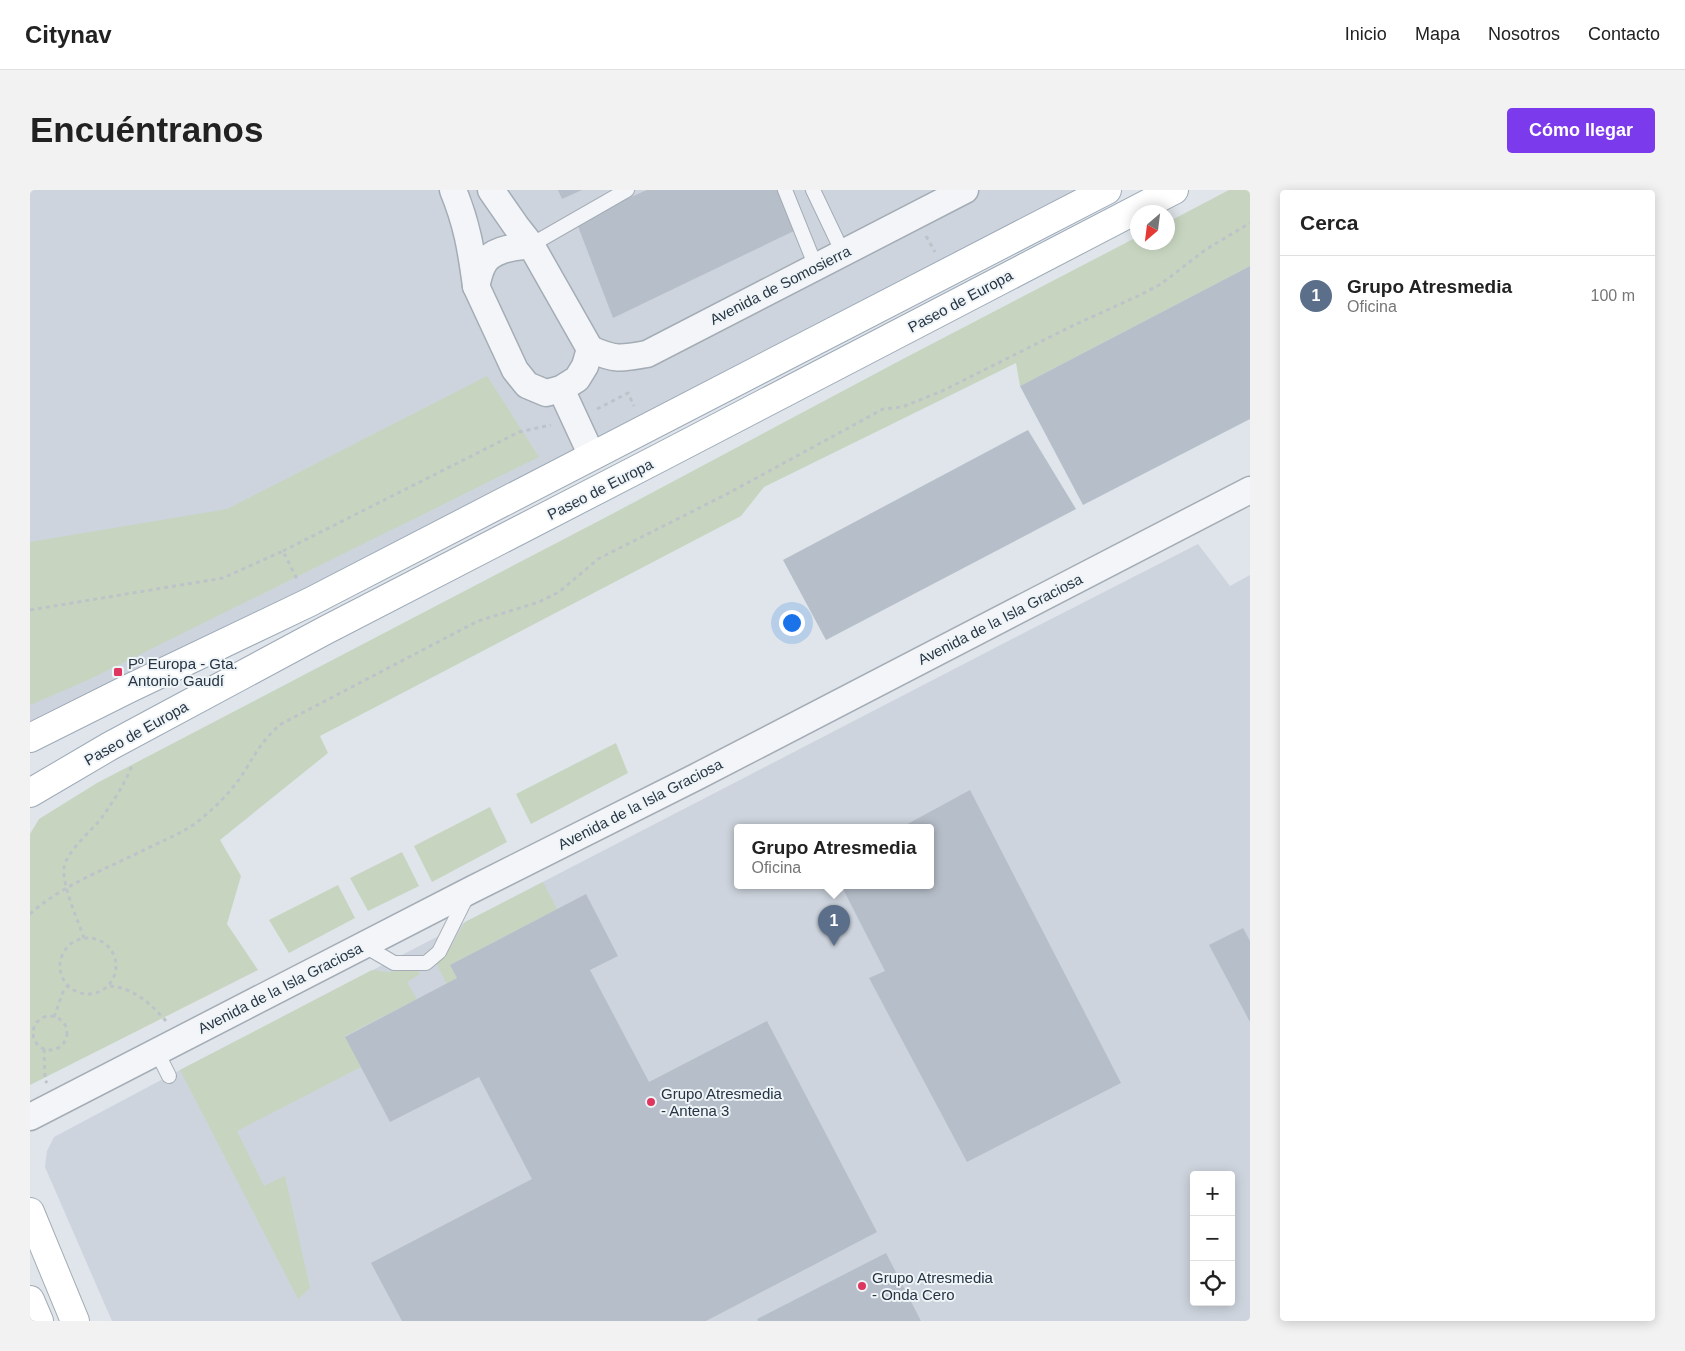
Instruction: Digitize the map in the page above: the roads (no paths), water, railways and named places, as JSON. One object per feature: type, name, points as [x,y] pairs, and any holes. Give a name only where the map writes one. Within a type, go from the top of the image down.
[{"type":"main road","name":"Paseo de Europa","points":[[30,738],[310,602],[1107,190]]},
{"type":"main road","name":"Paseo de Europa","points":[[30,793],[110,746],[324,631],[1174,190]]},
{"type":"main road","points":[[30,1212],[76,1321]]},
{"type":"main road","points":[[30,1300],[39,1321]]},
{"type":"street","points":[[453,190],[470,241],[476,286],[515,370],[527,385],[546,393],[561,389],[577,379],[585,366],[590,349],[531,245],[491,190]]},
{"type":"street","name":"Avenida de Somosierra","points":[[590,349],[607,356],[623,359],[647,354],[965,190]]},
{"type":"street","points":[[476,286],[482,264],[496,252],[531,245]]},
{"type":"street","points":[[561,389],[592,456]]},
{"type":"street","name":"Avenida de la Isla Graciosa","points":[[30,1117],[471,890],[696,777],[1250,490]]},
{"type":"lane","points":[[531,245],[627,190]]},
{"type":"lane","points":[[785,190],[816,267]]},
{"type":"lane","points":[[813,190],[843,253]]},
{"type":"lane","points":[[363,946],[394,963],[426,963],[439,952],[471,890]]},
{"type":"lane","points":[[157,1052],[169,1076]]},
{"type":"place","name":"Pº Europa - Gta. Antonio Gaudí","points":[[118,672]]},
{"type":"place","name":"Grupo Atresmedia","points":[[834,946]]},
{"type":"place","name":"Grupo Atresmedia - Antena 3","points":[[651,1102]]},
{"type":"place","name":"Grupo Atresmedia - Onda Cero","points":[[862,1286]]}]
